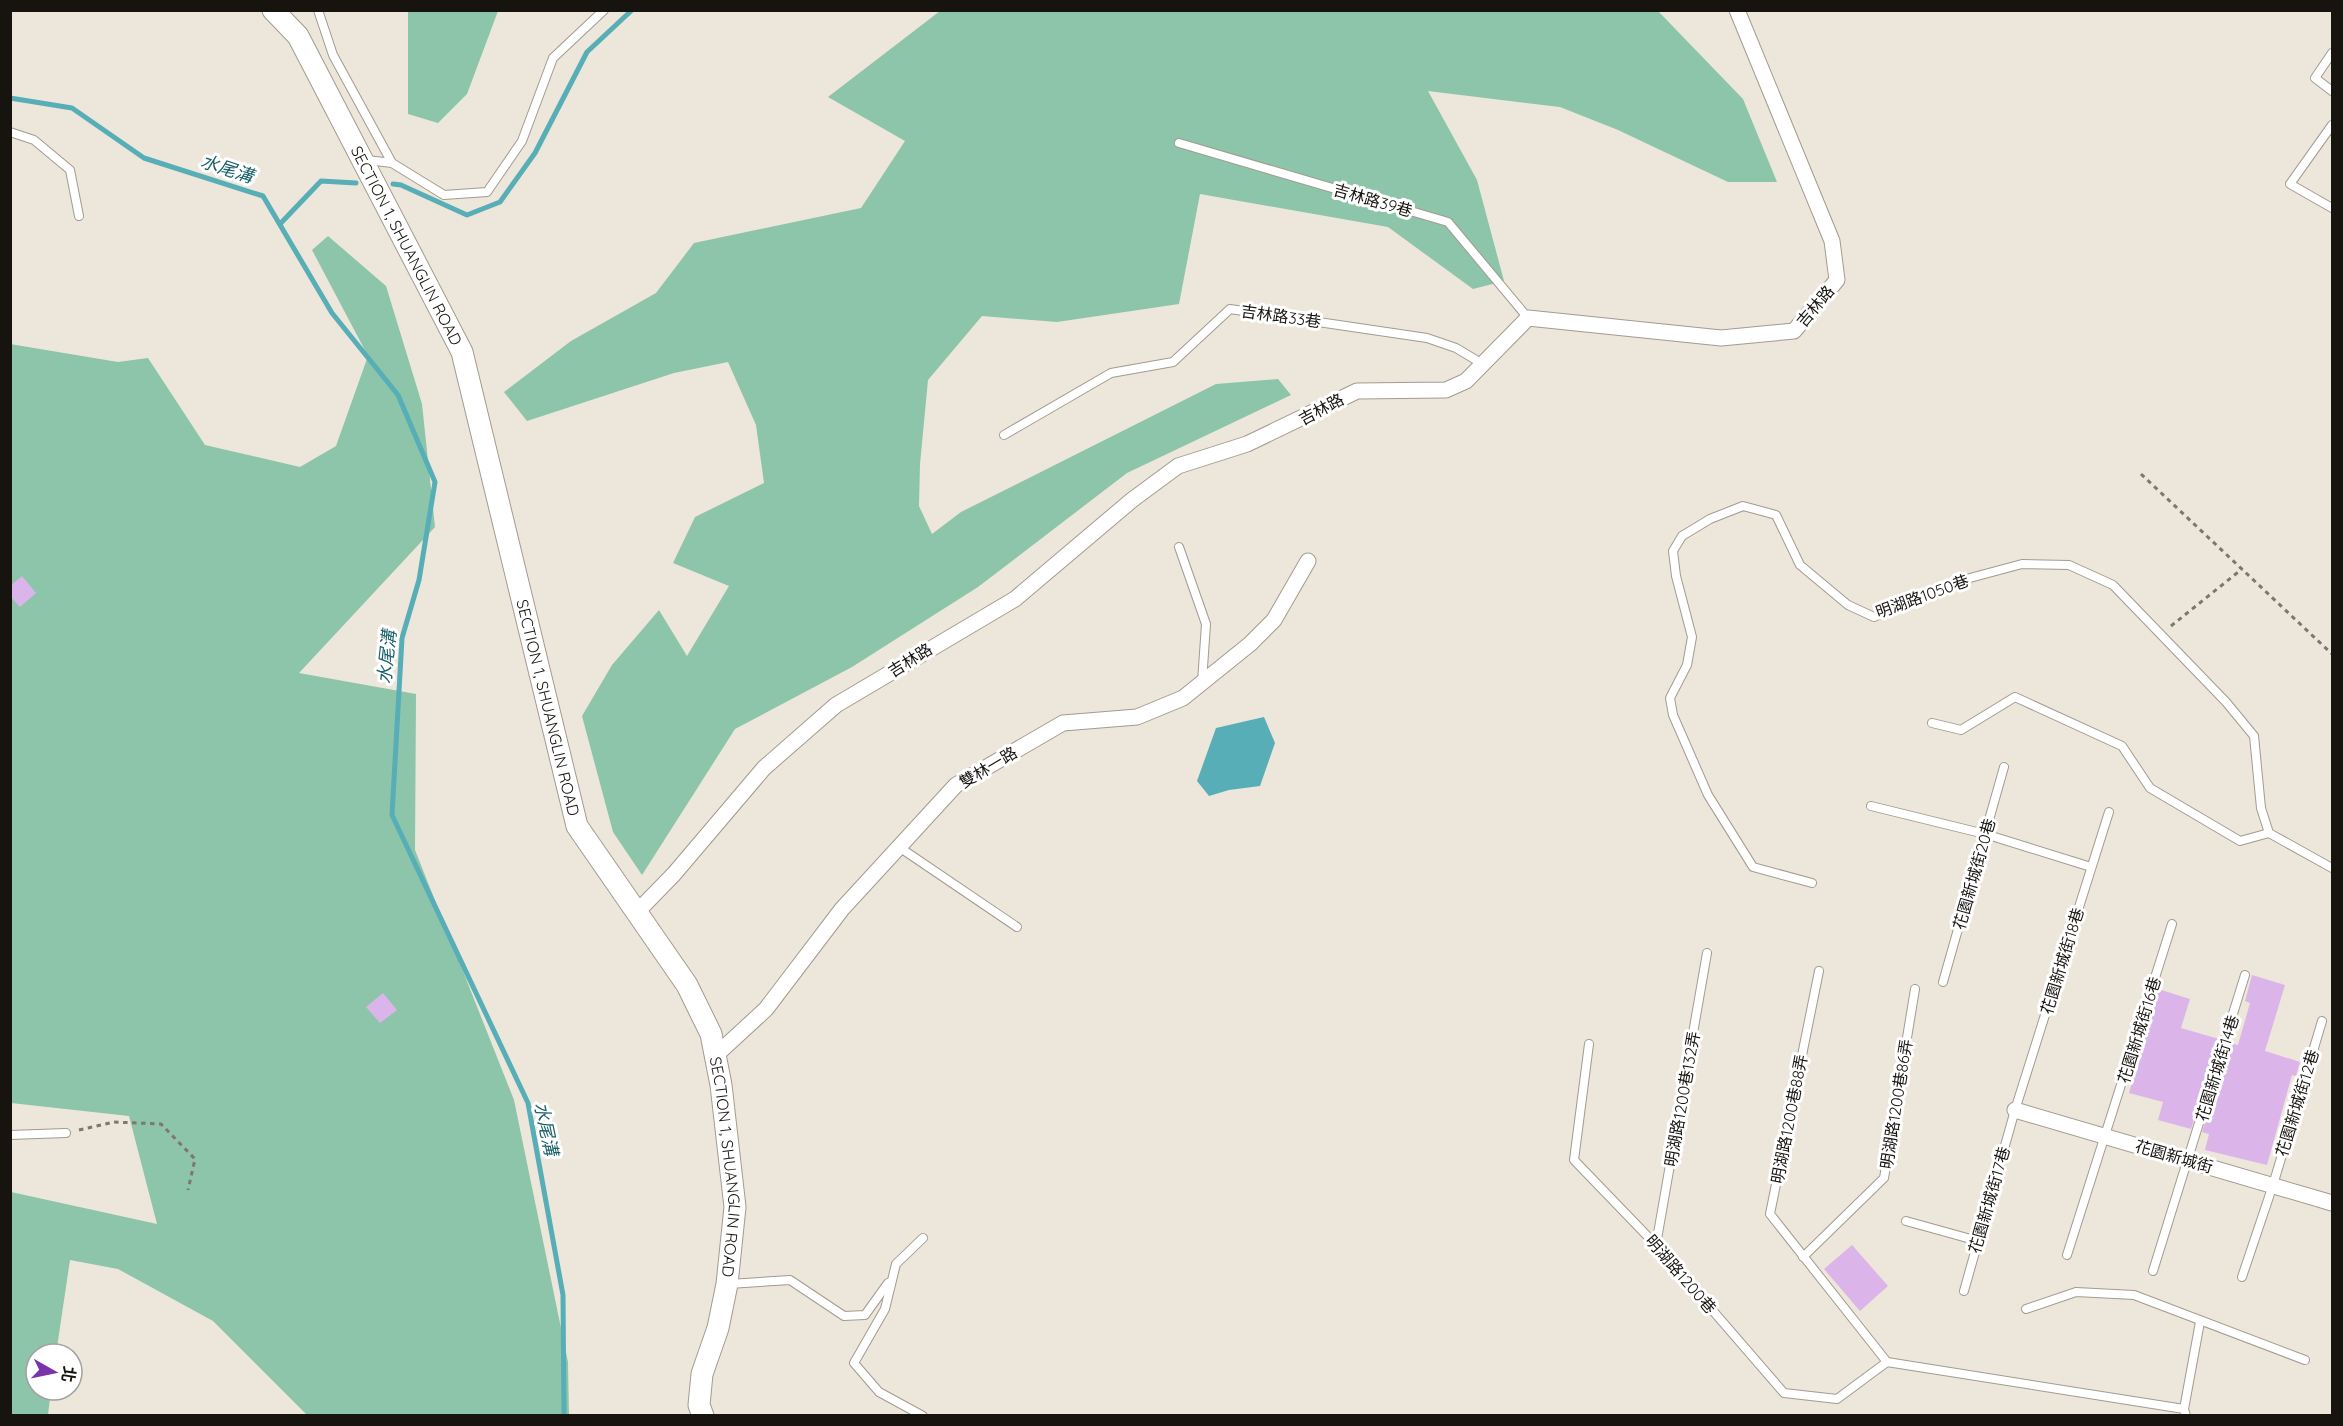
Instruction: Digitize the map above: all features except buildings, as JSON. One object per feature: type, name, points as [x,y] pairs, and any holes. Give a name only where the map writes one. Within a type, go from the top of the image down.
[{"type":"street","name":"SECTION 1, SHUANGLIN ROAD","points":[[273,10],[298,36],[462,352],[577,826],[687,986],[711,1034],[735,1208],[727,1284],[718,1328],[702,1374],[699,1405],[703,1416]]},
{"type":"street","name":"吉林路","points":[[636,913],[674,874],[764,768],[836,705],[1015,599],[1132,500],[1178,466],[1248,444],[1357,391],[1446,390],[1466,381],[1481,363],[1528,318],[1721,338],[1794,331],[1837,280],[1832,241],[1737,10]]},
{"type":"street","name":"雙林一路","points":[[715,1056],[766,1010],[842,909],[956,785],[1063,723],[1137,717],[1183,698],[1250,644],[1274,620],[1308,561]]},
{"type":"street","name":"花園新城街","points":[[2015,1110],[2332,1203]]},
{"type":"lane","points":[[318,10],[333,55],[392,163]]},
{"type":"lane","points":[[362,159],[392,163],[444,195],[487,192],[522,141],[554,58],[604,10]]},
{"type":"lane","points":[[2332,53],[2314,78],[2332,92]]},
{"type":"lane","points":[[2332,125],[2290,184],[2332,208]]},
{"type":"lane","points":[[10,132],[34,140],[70,170],[79,216]]},
{"type":"lane","name":"吉林路39巷","points":[[1179,143],[1448,222],[1528,318]]},
{"type":"lane","name":"吉林路33巷","points":[[1004,435],[1111,373],[1173,362],[1230,309],[1427,338],[1456,348],[1481,363]]},
{"type":"lane","name":"明湖路1050巷","points":[[1812,883],[1753,867],[1708,795],[1673,715],[1670,698],[1688,665],[1692,637],[1676,576],[1673,551],[1682,536],[1710,519],[1743,506],[1776,515],[1800,565],[1848,605],[1874,617],[1955,582],[2022,564],[2069,565],[2113,585],[2162,634],[2254,736],[2261,808],[2270,833]]},
{"type":"lane","points":[[1179,547],[1206,624],[1202,683]]},
{"type":"lane","points":[[1932,723],[1961,730],[2015,697],[2122,746],[2150,788],[2240,841],[2270,833],[2332,868]]},
{"type":"lane","name":"花園新城街20巷","points":[[1943,982],[2004,767]]},
{"type":"lane","points":[[1871,806],[1985,834],[2091,867]]},
{"type":"lane","name":"花園新城街18巷","points":[[2015,1110],[2109,812]]},
{"type":"lane","points":[[899,847],[1017,927]]},
{"type":"lane","name":"花園新城街16巷","points":[[2067,1255],[2172,924]]},
{"type":"lane","name":"明湖路1200巷132弄","points":[[1656,1245],[1707,953]]},
{"type":"lane","name":"明湖路1200巷88弄","points":[[1803,1257],[1770,1214],[1818,971]]},
{"type":"lane","name":"花園新城街14巷","points":[[2153,1271],[2245,975]]},
{"type":"lane","name":"明湖路1200巷86弄","points":[[1803,1257],[1884,1178],[1916,989]]},
{"type":"lane","name":"花園新城街12巷","points":[[2242,1277],[2273,1185],[2322,1021]]},
{"type":"lane","name":"明湖路1200巷","points":[[1589,1044],[1574,1160],[1656,1245],[1784,1393],[1837,1399],[1887,1362]]},
{"type":"lane","name":"花園新城街17巷","points":[[1964,1291],[2015,1110]]},
{"type":"lane","points":[[10,1135],[66,1133]]},
{"type":"lane","points":[[1906,1221],[1977,1241]]},
{"type":"lane","points":[[923,1238],[896,1264],[885,1309],[854,1363],[879,1392],[923,1416]]},
{"type":"lane","points":[[1803,1257],[1887,1362],[2185,1412],[2200,1322]]},
{"type":"lane","points":[[727,1284],[790,1280],[825,1301],[844,1316],[864,1314],[890,1281]]},
{"type":"lane","points":[[2026,1309],[2076,1292],[2134,1295],[2305,1360]]},
{"type":"path","points":[[2141,474],[2332,654]]},
{"type":"path","points":[[2162,634],[2242,569]]},
{"type":"path","points":[[66,1133],[114,1122],[161,1124],[195,1159],[188,1190]]},
{"type":"green space","points":[[408,11],[498,11],[467,94],[438,123],[408,114]]},
{"type":"green space","points":[[940,11],[1658,11],[1743,99],[1777,182],[1728,182],[1618,130],[1560,107],[1428,91],[1477,180],[1504,281],[1473,289],[1388,227],[1200,194],[1179,304],[1057,322],[982,316],[928,380],[920,464],[919,506],[932,534],[961,512],[1216,384],[1278,379],[1291,395],[1127,473],[978,587],[852,667],[735,729],[642,875],[613,832],[582,716],[612,665],[659,610],[687,656],[729,586],[673,563],[695,517],[764,483],[756,425],[728,362],[674,373],[527,421],[504,392],[571,341],[656,293],[694,243],[861,208],[905,141],[828,97]]},
{"type":"green space","points":[[328,236],[386,286],[422,404],[435,527],[299,673],[416,694],[415,850],[514,1100],[568,1362],[569,1415],[307,1415],[213,1321],[118,1269],[70,1260],[58,1342],[24,1342],[24,1402],[50,1402],[48,1415],[11,1415],[11,1192],[157,1224],[129,1116],[11,1103],[10,344],[118,362],[148,358],[205,445],[300,467],[336,446],[368,356],[312,250]]},
{"type":"water","points":[[1264,717],[1275,743],[1260,786],[1229,790],[1209,796],[1197,781],[1216,728]]},
{"type":"waterway","points":[[393,184],[401,185],[467,215],[500,202],[535,153],[587,52],[632,10]]},
{"type":"waterway","name":"水尾溝","points":[[10,98],[72,108],[144,158],[263,196],[332,313],[398,395],[435,482],[419,580],[402,638],[392,815],[528,1103],[563,1295],[564,1416]]},
{"type":"waterway","points":[[280,224],[321,181],[356,183]]}]
